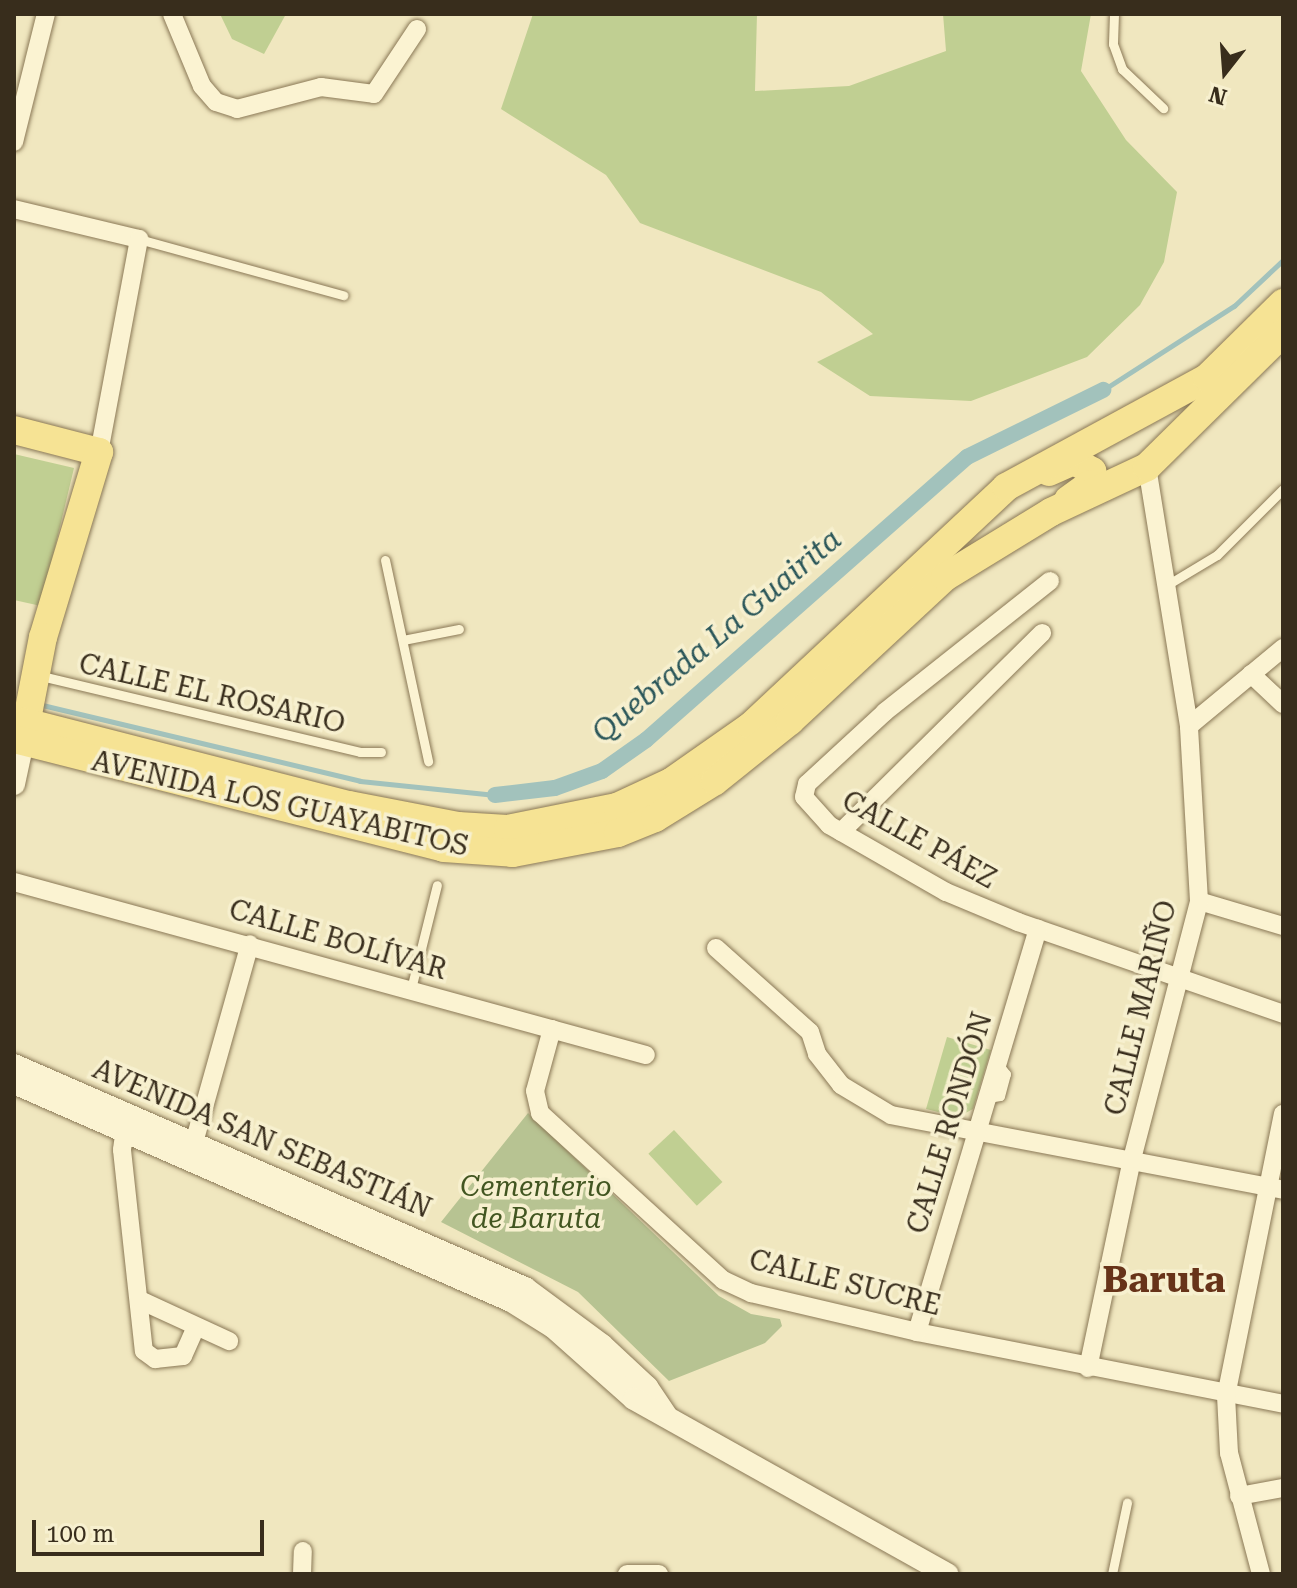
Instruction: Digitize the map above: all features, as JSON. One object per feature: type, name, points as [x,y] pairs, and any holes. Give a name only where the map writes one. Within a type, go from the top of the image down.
[{"type":"main road","name":"AVENIDA LOS GUAYABITOS","points":[[26,713],[425,821],[493,830],[546,823],[617,807],[712,756],[816,669],[958,529],[1006,487],[1207,378],[1283,303]]},
{"type":"main road","name":"AVENIDA LOS GUAYABITOS","points":[[26,713],[444,848],[513,853],[582,843],[655,818],[715,781],[790,721],[945,577],[1051,512],[1147,467],[1283,333]]},
{"type":"main road","points":[[1147,467],[1163,435],[1207,378]]},
{"type":"main road","points":[[14,430],[99,452],[26,713]]},
{"type":"main road","points":[[958,529],[1045,473],[1074,461],[1087,465],[1092,471],[1090,484],[1051,512]]},
{"type":"street","points":[[14,142],[46,14]]},
{"type":"street","points":[[172,14],[202,86],[216,102],[237,109],[321,87],[374,94],[417,29]]},
{"type":"street","points":[[14,63],[33,68]]},
{"type":"street","points":[[14,209],[139,239],[99,452]]},
{"type":"street","name":"CALLE MARIÑO","points":[[1088,1368],[1132,1159],[1199,901],[1189,726],[1147,467]]},
{"type":"street","name":"CALLE PÁEZ","points":[[1050,581],[885,712],[807,784],[804,797],[812,811],[841,832],[946,892],[1038,929],[1283,1014]]},
{"type":"street","points":[[841,832],[1042,633]]},
{"type":"street","points":[[1189,726],[1283,648]]},
{"type":"street","points":[[1251,674],[1283,704]]},
{"type":"street","points":[[14,784],[26,713]]},
{"type":"street","name":"CALLE BOLÍVAR","points":[[14,882],[250,944],[646,1055]]},
{"type":"street","points":[[1199,901],[1283,926]]},
{"type":"street","name":"CALLE RONDÓN","points":[[917,1332],[1038,929]]},
{"type":"street","points":[[192,1151],[250,944]]},
{"type":"street","points":[[716,948],[810,1032],[817,1054],[841,1085],[891,1115],[1132,1159],[1277,1190]]},
{"type":"street","name":"CALLE SUCRE","points":[[552,1029],[535,1091],[540,1113],[723,1280],[751,1293],[917,1332],[1226,1396],[1283,1404]]},
{"type":"street","name":"AVENIDA SAN SEBASTIÁN","points":[[14,1065],[125,1123]]},
{"type":"street","name":"AVENIDA SAN SEBASTIÁN","points":[[14,1083],[125,1123],[525,1288],[602,1345],[647,1387],[669,1420],[947,1574]]},
{"type":"street","points":[[1261,1574],[1229,1453],[1226,1396],[1277,1190],[1283,1114]]},
{"type":"street","points":[[125,1123],[144,1351],[155,1359],[183,1356],[196,1327]]},
{"type":"street","points":[[142,1301],[229,1341]]},
{"type":"street","points":[[1239,1496],[1283,1488]]},
{"type":"street","points":[[302,1574],[303,1551]]},
{"type":"street","points":[[627,1574],[659,1574]]},
{"type":"lane","points":[[1114,14],[1113,44],[1122,69],[1163,108]]},
{"type":"lane","points":[[139,239],[343,295]]},
{"type":"lane","points":[[1167,585],[1217,555],[1283,489]]},
{"type":"lane","points":[[385,560],[428,761]]},
{"type":"lane","points":[[403,640],[459,629]]},
{"type":"lane","name":"CALLE EL ROSARIO","points":[[26,713],[381,752]]},
{"type":"lane","points":[[411,989],[437,885]]},
{"type":"lane","points":[[1112,1574],[1127,1503]]},
{"type":"green space","points":[[220,14],[286,14],[264,54],[232,39]]},
{"type":"green space","points":[[533,14],[757,14],[755,91],[849,86],[946,51],[943,14],[1091,14],[1081,71],[1126,140],[1177,192],[1164,262],[1140,305],[1087,357],[971,401],[870,396],[817,362],[873,334],[821,292],[640,223],[606,175],[501,109]]},
{"type":"green space","points":[[14,454],[74,468],[41,606],[14,600]]},
{"type":"green space","points":[[947,1037],[991,1050],[973,1109],[958,1117],[926,1109]]},
{"type":"green space","name":"Cementerio de Baruta","points":[[528,1113],[719,1296],[751,1314],[780,1319],[782,1326],[765,1343],[669,1381],[578,1292],[441,1222]]},
{"type":"green space","points":[[674,1130],[722,1182],[697,1206],[648,1154]]},
{"type":"waterway","name":"Quebrada La Guairita","points":[[1103,390],[1234,306],[1283,260]]},
{"type":"waterway","name":"Quebrada La Guairita","points":[[495,795],[555,788],[602,771],[646,740],[967,457],[1103,390]]},
{"type":"waterway","name":"Quebrada La Guairita","points":[[38,704],[360,781],[495,795]]},
{"type":"district","name":"Baruta","points":[[1164,1281]]}]
